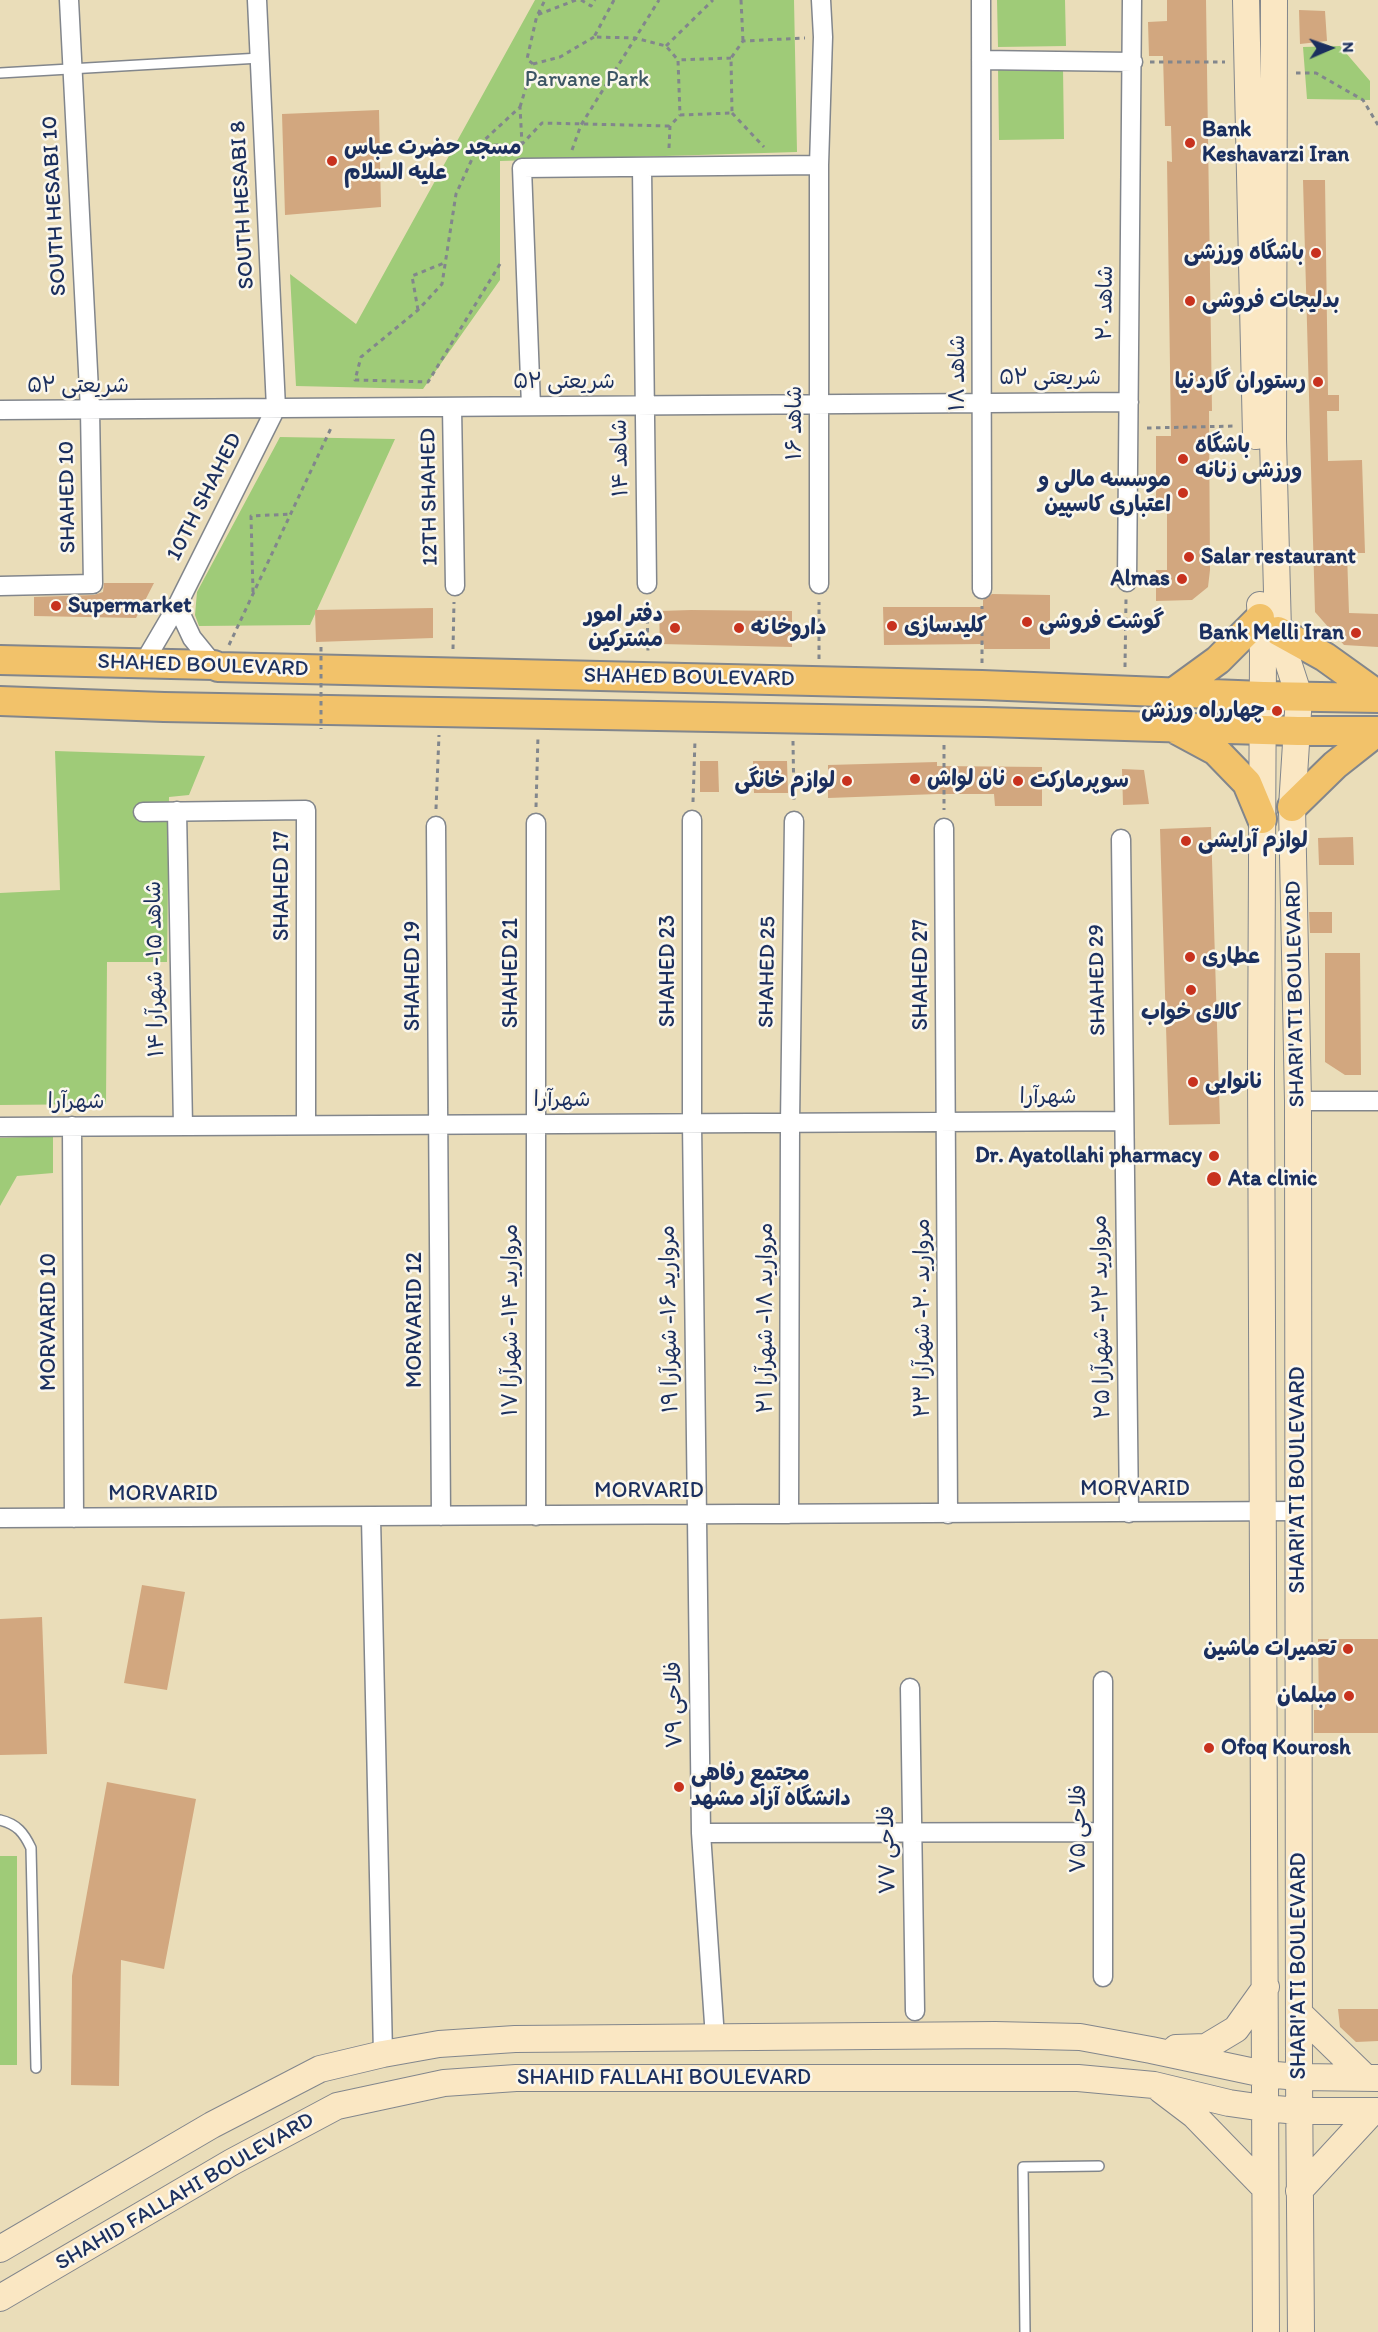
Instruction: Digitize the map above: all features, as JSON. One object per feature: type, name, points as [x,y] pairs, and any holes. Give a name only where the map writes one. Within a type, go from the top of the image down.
[{"type":"main road","points":[[1246,0],[1256,426],[1269,624]]},
{"type":"main road","points":[[1269,624],[1273,439],[1274,0]]},
{"type":"main road","points":[[1174,692],[1269,624]]},
{"type":"main road","points":[[1269,624],[1325,657],[1378,697]]},
{"type":"main road","name":"SHARI'ATI BOULEVARD","points":[[1266,2332],[1262,730],[1263,653],[1269,624]]},
{"type":"main road","name":"SHARI'ATI BOULEVARD","points":[[1269,624],[1299,696],[1292,807],[1298,1101],[1299,2191],[1302,2332]]},
{"type":"main road","name":"SHAHED BOULEVARD","points":[[0,660],[982,685],[1263,696],[1378,697]]},
{"type":"main road","name":"SHAHED BOULEVARD","points":[[0,700],[164,707],[1378,731]]},
{"type":"main road","points":[[1173,727],[1216,751],[1247,783],[1262,819]]},
{"type":"main road","points":[[1292,807],[1335,765],[1378,731]]},
{"type":"main road","points":[[1151,2049],[1206,2047],[1236,2029],[1266,1987]]},
{"type":"main road","points":[[1299,2013],[1372,2078]]},
{"type":"main road","points":[[994,2076],[995,2035]]},
{"type":"main road","name":"SHAHID FALLAHI BOULEVARD","points":[[0,2249],[212,2125],[320,2069],[439,2044],[515,2039],[995,2035],[1080,2037],[1151,2049],[1264,2074],[1372,2078]]},
{"type":"main road","name":"SHAHID FALLAHI BOULEVARD","points":[[0,2298],[232,2162],[337,2106],[444,2083],[516,2078],[994,2076],[1078,2078],[1154,2085],[1229,2103],[1264,2108],[1299,2111],[1376,2111]]},
{"type":"main road","points":[[1154,2085],[1194,2115],[1264,2187]]},
{"type":"main road","points":[[1299,2191],[1376,2111]]},
{"type":"street","name":"SOUTH HESABI 10","points":[[69,0],[90,410]]},
{"type":"street","name":"SOUTH HESABI 8","points":[[257,0],[276,408]]},
{"type":"street","name":"شاهد ۱۶","points":[[819,584],[819,165],[823,37],[821,0]]},
{"type":"street","name":"شاهد ۱۸","points":[[981,0],[982,589]]},
{"type":"street","name":"شاهد ۲۰","points":[[1127,582],[1132,0]]},
{"type":"street","points":[[981,60],[1133,62]]},
{"type":"street","points":[[531,406],[522,168],[819,165]]},
{"type":"street","name":"شاهد ۱۴","points":[[642,168],[646,584]]},
{"type":"street","name":"شریعتی ۵۲","points":[[0,410],[1129,402]]},
{"type":"street","name":"12TH SHAHED","points":[[452,407],[455,586]]},
{"type":"street","name":"10TH SHAHED","points":[[143,664],[177,606],[276,408]]},
{"type":"street","name":"SHAHED 10","points":[[0,586],[93,584],[90,410]]},
{"type":"street","points":[[177,606],[192,638],[216,666]]},
{"type":"street","name":"SHAHED 17","points":[[143,812],[306,810],[306,1125]]},
{"type":"street","name":"شاهد ۱۵- شهرآرا ۱۴","points":[[177,811],[183,1126]]},
{"type":"street","name":"SHAHED 23","points":[[692,820],[692,1123]]},
{"type":"street","name":"SHAHED 25","points":[[790,1123],[794,821]]},
{"type":"street","name":"SHAHED 21","points":[[534,1124],[536,822]]},
{"type":"street","name":"SHAHED 19","points":[[436,826],[438,1125]]},
{"type":"street","name":"SHAHED 27","points":[[944,828],[946,1122]]},
{"type":"street","name":"SHAHED 29","points":[[1120,839],[1124,1121]]},
{"type":"street","points":[[1298,1101],[1378,1101]]},
{"type":"street","name":"شهرآرا","points":[[0,1127],[1124,1121]]},
{"type":"street","name":"مروارید ۲۲- شهرآرا ۲۵","points":[[1124,1121],[1129,1513]]},
{"type":"street","name":"مروارید ۲۰- شهرآرا ۲۳","points":[[946,1122],[948,1514]]},
{"type":"street","name":"مروارید ۱۶- شهرآرا ۱۹","points":[[692,1123],[696,1515]]},
{"type":"street","name":"مروارید ۱۸- شهرآرا ۲۱","points":[[789,1514],[790,1123]]},
{"type":"street","name":"مروارید ۱۴- شهرآرا ۱۷","points":[[534,1124],[536,1516]]},
{"type":"street","name":"MORVARID 12","points":[[438,1125],[441,1516]]},
{"type":"street","name":"MORVARID 10","points":[[72,1126],[74,1518]]},
{"type":"street","name":"MORVARID","points":[[0,1518],[371,1518],[1298,1511]]},
{"type":"street","name":"فلاحی ۷۹","points":[[696,1515],[701,1833],[714,2038]]},
{"type":"street","points":[[371,1518],[383,2054]]},
{"type":"street","name":"فلاحی ۷۵","points":[[1103,1681],[1103,1977]]},
{"type":"street","name":"فلاحی ۷۷","points":[[910,1688],[915,2010]]},
{"type":"street","points":[[701,1833],[1103,1832]]},
{"type":"lane","points":[[0,72],[260,58]]},
{"type":"lane","points":[[0,1820],[10,1822],[25,1833],[31,1848],[36,2068]]},
{"type":"lane","points":[[1025,2332],[1023,2167],[1099,2166]]},
{"type":"path","points":[[533,64],[527,59],[537,15],[545,0]]},
{"type":"path","points":[[537,15],[576,0]]},
{"type":"path","points":[[581,0],[591,6],[595,0]]},
{"type":"path","points":[[594,38],[614,0]]},
{"type":"path","points":[[565,168],[581,125],[659,0]]},
{"type":"path","points":[[666,46],[713,0]]},
{"type":"path","points":[[741,0],[743,41],[731,58],[732,113],[782,165]]},
{"type":"path","points":[[743,41],[823,37]]},
{"type":"path","points":[[533,64],[560,57],[594,38],[635,38],[666,46],[678,60],[680,115],[670,126],[667,167]]},
{"type":"path","points":[[678,60],[731,58]]},
{"type":"path","points":[[1133,62],[1248,62]]},
{"type":"path","points":[[522,144],[520,107],[533,64]]},
{"type":"path","points":[[1275,74],[1316,73],[1363,100],[1378,125]]},
{"type":"path","points":[[500,264],[428,382],[355,380],[361,357],[418,310],[442,284],[456,194],[478,146],[520,107]]},
{"type":"path","points":[[680,115],[732,113]]},
{"type":"path","points":[[478,146],[522,144],[542,123],[670,126]]},
{"type":"path","points":[[418,310],[412,276],[444,262]]},
{"type":"path","points":[[216,666],[254,594],[340,408]]},
{"type":"path","points":[[1129,429],[1256,426]]},
{"type":"path","points":[[254,594],[251,516],[291,514]]},
{"type":"path","points":[[1125,690],[1127,582]]},
{"type":"path","points":[[646,584],[648,677]]},
{"type":"path","points":[[819,584],[819,681]]},
{"type":"path","points":[[453,672],[455,586]]},
{"type":"path","points":[[982,589],[982,685]]},
{"type":"path","points":[[321,647],[321,729]]},
{"type":"path","points":[[436,826],[441,712]]},
{"type":"path","points":[[536,822],[538,713]]},
{"type":"path","points":[[692,820],[696,717]]},
{"type":"path","points":[[793,718],[794,821]]},
{"type":"path","points":[[944,722],[944,828]]},
{"type":"green space","name":"Parvane Park","points":[[535,0],[794,0],[797,152],[500,161],[500,280],[423,389],[296,386],[290,274],[356,324]]},
{"type":"green space","points":[[997,0],[1065,0],[1066,46],[998,47]]},
{"type":"green space","points":[[1340,46],[1370,81],[1370,100],[1307,99],[1303,47]]},
{"type":"green space","points":[[998,68],[1063,68],[1064,139],[999,140]]},
{"type":"green space","points":[[280,437],[395,439],[310,625],[199,626],[195,615],[197,592]]},
{"type":"green space","points":[[55,751],[205,756],[189,795],[169,797],[167,962],[107,962],[106,1104],[0,1105],[0,893],[60,890]]},
{"type":"green space","points":[[53,1136],[53,1173],[17,1176],[0,1206],[0,1138]]},
{"type":"green space","points":[[0,1856],[17,1856],[17,2065],[0,2065]]},
{"type":"building","points":[[1167,0],[1206,0],[1212,411],[1209,411],[1210,570],[1208,587],[1192,600],[1156,601],[1156,570],[1167,570],[1167,513],[1156,503],[1156,436],[1171,436],[1167,161],[1172,162],[1171,126],[1165,126],[1163,56],[1149,56],[1148,22],[1167,21]]},
{"type":"building","points":[[1299,10],[1325,11],[1327,41],[1300,44]]},
{"type":"building","name":"مسجد حضرت عباس علیه السلام","points":[[379,110],[381,207],[285,215],[282,114]]},
{"type":"building","points":[[1303,180],[1325,180],[1328,395],[1339,395],[1339,411],[1327,411],[1328,461],[1362,460],[1365,553],[1347,553],[1349,613],[1378,614],[1378,647],[1344,645],[1315,612]]},
{"type":"building","points":[[104,583],[154,583],[136,618],[34,616],[34,597],[94,595],[103,592]]},
{"type":"building","points":[[992,594],[1050,595],[1050,649],[984,649],[984,644],[884,645],[883,607],[983,607],[983,600]]},
{"type":"building","points":[[433,608],[433,638],[316,642],[315,610]]},
{"type":"building","points":[[659,611],[792,611],[792,647],[660,644]]},
{"type":"building","points":[[700,761],[718,761],[719,792],[700,792]]},
{"type":"building","points":[[753,761],[787,761],[788,793],[754,793]]},
{"type":"building","points":[[937,762],[937,766],[1042,767],[1042,806],[995,806],[994,794],[828,798],[828,765]]},
{"type":"building","points":[[1122,769],[1144,770],[1149,804],[1123,805]]},
{"type":"building","points":[[1211,827],[1220,1124],[1169,1125],[1160,829]]},
{"type":"building","points":[[1353,837],[1354,865],[1319,865],[1318,838]]},
{"type":"building","points":[[1309,912],[1332,912],[1332,933],[1310,933]]},
{"type":"building","points":[[1325,953],[1360,953],[1361,1075],[1345,1075],[1325,1062]]},
{"type":"building","points":[[142,1585],[185,1592],[167,1690],[124,1683]]},
{"type":"building","points":[[42,1617],[47,1754],[0,1755],[0,1619]]},
{"type":"building","points":[[1318,1639],[1378,1639],[1378,1733],[1314,1733],[1314,1710],[1319,1710]]},
{"type":"building","points":[[107,1782],[196,1799],[164,1969],[121,1960],[119,2086],[71,2085],[72,1976]]},
{"type":"building","points":[[1338,2009],[1378,2009],[1378,2041],[1356,2042],[1340,2027]]},
{"type":"place","name":"Bank Keshavarzi Iran","points":[[1190,143]]},
{"type":"place","name":"مسجد حضرت عباس علیه السلام","points":[[332,161]]},
{"type":"place","name":"باشگاه ورزشی","points":[[1316,253]]},
{"type":"place","name":"بدلیجات فروشی","points":[[1190,301]]},
{"type":"place","name":"رستوران گاردنیا","points":[[1318,382]]},
{"type":"place","name":"باشگاه ورزشی زنانه","points":[[1183,459]]},
{"type":"place","name":"موسسه مالی و اعتباری کاسپین","points":[[1183,493]]},
{"type":"place","name":"Salar restaurant","points":[[1189,557]]},
{"type":"place","name":"Almas","points":[[1182,579]]},
{"type":"place","name":"Supermarket","points":[[56,606]]},
{"type":"place","name":"گوشت فروشی","points":[[1027,622]]},
{"type":"place","name":"کلیدسازی","points":[[892,626]]},
{"type":"place","name":"دفتر امور مشترکین","points":[[675,628]]},
{"type":"place","name":"داروخانه","points":[[739,628]]},
{"type":"place","name":"Bank Melli Iran","points":[[1356,633]]},
{"type":"place","name":"چهارراه ورزش","points":[[1277,711]]},
{"type":"place","name":"نان لواش","points":[[915,779]]},
{"type":"place","name":"لوازم خانگی","points":[[847,781]]},
{"type":"place","name":"سوپرمارکت","points":[[1018,781]]},
{"type":"place","name":"لوازم آرایشی","points":[[1186,841]]},
{"type":"place","name":"عطاری","points":[[1190,957]]},
{"type":"place","name":"کالای خواب","points":[[1191,990]]},
{"type":"place","name":"نانوایی","points":[[1193,1082]]},
{"type":"place","name":"Dr. Ayatollahi pharmacy","points":[[1214,1156]]},
{"type":"place","name":"Ata clinic","points":[[1214,1179]]},
{"type":"place","name":"تعمیرات ماشین","points":[[1348,1649]]},
{"type":"place","name":"مبلمان","points":[[1349,1696]]},
{"type":"place","name":"Ofoq Kourosh","points":[[1209,1748]]},
{"type":"place","name":"مجتمع رفاهی دانشگاه آزاد مشهد","points":[[679,1787]]}]
